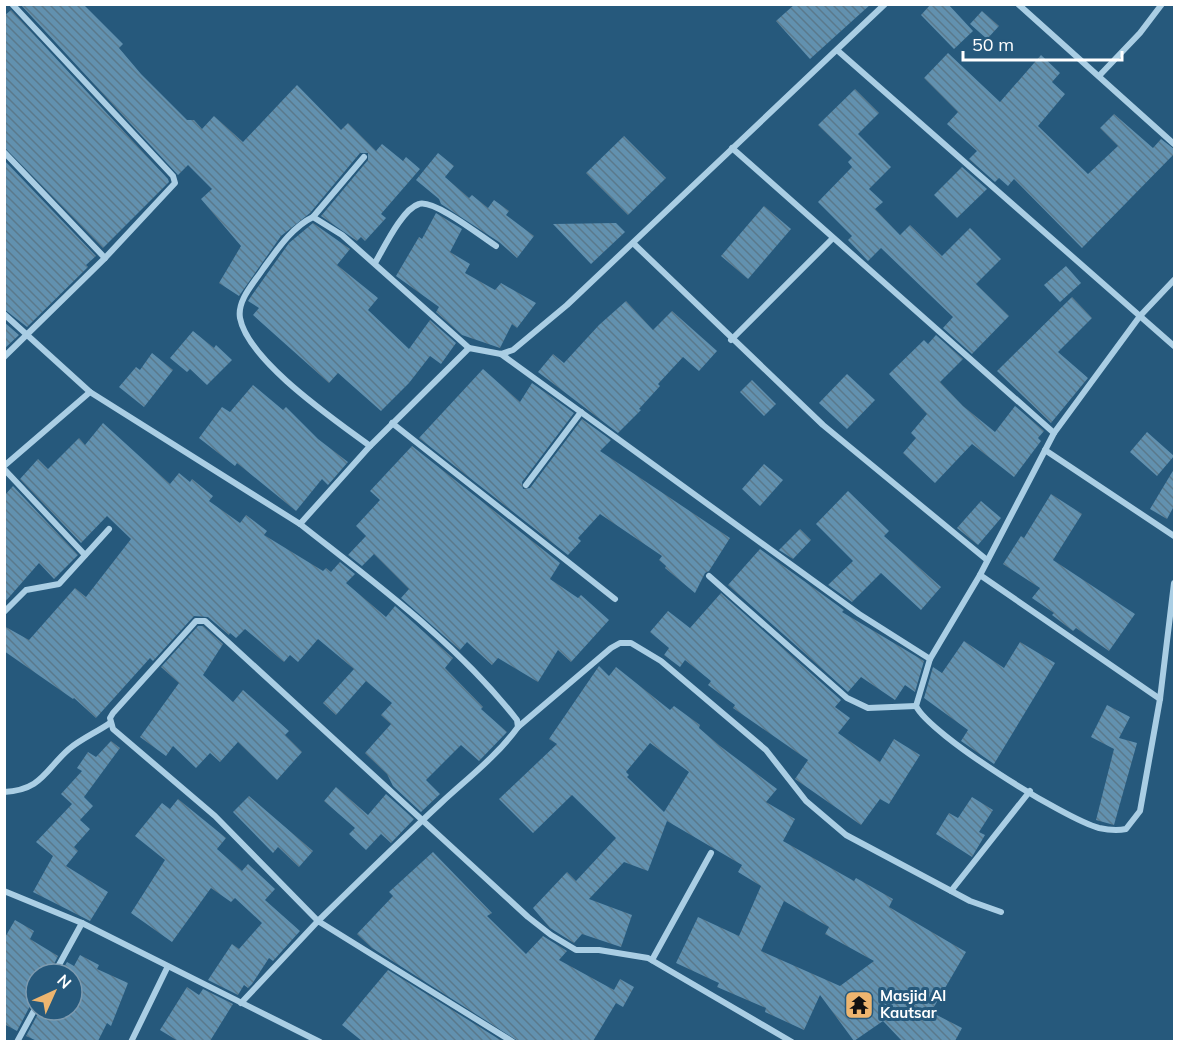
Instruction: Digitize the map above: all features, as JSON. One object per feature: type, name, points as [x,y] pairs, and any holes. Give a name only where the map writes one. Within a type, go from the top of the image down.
[{"type":"street","points":[[4,357],[173,188],[173,176],[12,4]]},
{"type":"street","points":[[501,354],[513,350],[567,305],[885,4]]},
{"type":"street","points":[[1018,4],[1174,144]]},
{"type":"street","points":[[1098,76],[1140,33],[1162,4]]},
{"type":"street","points":[[837,50],[1174,346]]},
{"type":"street","points":[[732,148],[832,239],[1054,433]]},
{"type":"street","points":[[4,152],[105,258]]},
{"type":"street","points":[[364,157],[313,217],[299,223],[270,259],[242,300],[240,317],[249,338],[266,360],[303,395],[370,446]]},
{"type":"street","points":[[375,263],[406,213],[419,204],[428,204],[448,214],[496,246]]},
{"type":"street","points":[[313,217],[342,235],[469,348],[501,354],[859,614],[930,659]]},
{"type":"street","points":[[731,340],[832,239]]},
{"type":"street","points":[[633,243],[731,340],[840,440],[987,560]]},
{"type":"street","points":[[916,706],[930,659],[980,575],[1054,433],[1140,316],[1174,280]]},
{"type":"street","points":[[4,314],[90,392],[300,524],[385,592],[474,669],[507,706],[517,720],[518,727]]},
{"type":"street","points":[[300,524],[392,423],[469,348]]},
{"type":"street","points":[[85,555],[4,468],[90,392]]},
{"type":"street","points":[[526,485],[581,412]]},
{"type":"street","points":[[392,423],[615,599]]},
{"type":"street","points":[[1045,450],[1174,536]]},
{"type":"street","points":[[4,612],[26,590],[59,584],[109,529]]},
{"type":"street","points":[[980,575],[1160,699]]},
{"type":"street","points":[[708,576],[847,699],[868,708],[916,706]]},
{"type":"street","points":[[916,706],[927,722],[961,749],[1074,817],[1097,828],[1115,831],[1126,829],[1140,811],[1160,699],[1174,583]]},
{"type":"street","points":[[4,792],[30,787],[46,776],[70,748],[110,723],[114,712],[196,621],[205,621],[528,917],[560,940],[576,951],[599,950],[652,960],[792,1041]]},
{"type":"street","points":[[241,1003],[318,921],[500,749],[518,727],[611,648],[620,643],[631,643],[661,661],[757,743],[806,801],[846,835],[951,891],[1001,912]]},
{"type":"street","points":[[110,723],[118,734],[214,816],[318,921],[513,1041]]},
{"type":"street","points":[[951,891],[1030,791]]},
{"type":"street","points":[[652,960],[711,853]]},
{"type":"street","points":[[4,891],[82,923],[167,968],[320,1041]]},
{"type":"street","points":[[61,962],[82,923]]},
{"type":"street","points":[[131,1041],[167,968]]},
{"type":"street","points":[[17,1041],[28,1022]]},
{"type":"building","points":[[20,4],[83,4],[123,44],[119,48],[141,74],[187,120],[194,120],[202,129],[214,116],[243,142],[297,85],[341,130],[348,123],[376,151],[382,144],[403,161],[406,157],[420,169],[381,214],[386,218],[365,241],[361,237],[357,241],[321,216],[368,160],[368,153],[360,153],[310,213],[281,236],[239,296],[219,283],[241,246],[201,199],[212,189],[188,165],[178,175]]},
{"type":"building","points":[[795,4],[871,4],[810,59],[776,21]]},
{"type":"building","points":[[931,4],[948,4],[973,31],[954,49],[921,15]]},
{"type":"building","points":[[11,10],[168,179],[169,182],[103,248],[4,147],[4,16]]},
{"type":"building","points":[[982,11],[999,26],[987,39],[970,24]]},
{"type":"building","points":[[948,53],[1000,102],[1041,55],[1060,73],[1052,82],[1065,94],[1038,126],[1088,174],[1118,146],[1100,128],[1114,114],[1153,148],[1161,139],[1174,149],[1174,154],[1082,248],[1014,179],[1008,186],[999,178],[995,182],[969,159],[977,151],[947,124],[958,112],[924,78]]},
{"type":"building","points":[[855,89],[879,113],[858,134],[891,167],[869,189],[883,202],[875,209],[900,235],[910,225],[942,256],[970,228],[1001,259],[976,284],[1009,316],[972,354],[943,328],[953,317],[881,248],[868,261],[848,240],[852,236],[818,202],[852,167],[848,162],[852,158],[818,125]]},
{"type":"building","points":[[624,136],[666,178],[628,215],[586,173]]},
{"type":"building","points":[[438,153],[454,166],[445,177],[469,198],[472,195],[488,208],[494,200],[509,211],[506,215],[534,236],[517,258],[499,242],[441,204],[439,199],[416,180]]},
{"type":"building","points":[[4,160],[96,256],[86,265],[88,267],[27,327],[4,309]]},
{"type":"building","points":[[962,167],[987,189],[957,218],[934,195]]},
{"type":"building","points":[[764,206],[791,229],[748,279],[721,256]]},
{"type":"building","points":[[436,213],[462,229],[450,252],[470,264],[465,273],[495,290],[501,283],[536,303],[517,328],[512,324],[500,348],[462,335],[436,312],[439,307],[396,276],[419,237],[422,239]]},
{"type":"building","points":[[313,223],[350,249],[337,265],[378,298],[368,310],[409,349],[430,320],[456,343],[441,364],[430,356],[409,383],[381,411],[338,373],[329,383],[253,315],[259,308],[248,301],[289,243]]},
{"type":"building","points":[[616,223],[625,232],[591,264],[553,224]]},
{"type":"building","points":[[1066,266],[1081,283],[1060,302],[1044,285]]},
{"type":"building","points":[[1072,297],[1092,318],[1058,352],[1088,378],[1051,423],[997,371]]},
{"type":"building","points":[[626,301],[653,330],[672,311],[717,351],[699,371],[683,357],[658,384],[660,386],[639,409],[641,410],[618,433],[538,372],[553,354],[564,363],[599,325]]},
{"type":"building","points":[[4,322],[19,335],[4,349]]},
{"type":"building","points":[[193,331],[214,348],[216,345],[232,360],[207,385],[190,369],[187,372],[170,358]]},
{"type":"building","points":[[936,335],[963,359],[940,382],[963,406],[995,432],[1015,406],[1044,431],[1038,438],[1041,441],[1014,477],[972,444],[935,483],[903,453],[916,438],[911,433],[927,414],[889,374],[924,340],[928,344]]},
{"type":"building","points":[[152,353],[173,370],[144,407],[119,387],[136,367],[140,370]]},
{"type":"building","points":[[483,369],[520,402],[532,383],[574,413],[522,482],[523,489],[530,488],[582,419],[611,440],[600,451],[730,538],[709,571],[705,573],[695,593],[665,568],[666,566],[659,560],[662,556],[600,514],[578,538],[581,541],[568,555],[419,438]]},
{"type":"building","points":[[847,374],[875,400],[847,429],[819,403]]},
{"type":"building","points":[[752,380],[776,404],[764,416],[740,392]]},
{"type":"building","points":[[253,385],[283,410],[286,407],[318,439],[348,462],[328,485],[322,479],[296,511],[237,463],[235,466],[199,438],[222,407],[230,412]]},
{"type":"building","points":[[103,423],[170,484],[179,473],[190,482],[192,479],[213,496],[209,501],[240,523],[246,515],[267,531],[264,535],[323,571],[326,568],[331,572],[340,562],[355,574],[346,583],[386,617],[395,606],[453,658],[445,668],[483,707],[481,709],[507,732],[479,761],[461,745],[426,780],[440,794],[421,812],[393,786],[387,774],[365,753],[391,724],[381,715],[392,703],[366,681],[336,715],[323,703],[354,669],[318,639],[298,662],[290,655],[284,662],[245,629],[236,638],[230,633],[229,635],[208,617],[194,616],[153,661],[150,658],[96,718],[74,698],[4,651],[4,626],[29,640],[75,588],[86,597],[131,539],[107,516],[81,543],[20,479],[38,459],[48,469],[79,438],[85,445]]},
{"type":"building","points":[[1147,432],[1174,456],[1157,476],[1130,452]]},
{"type":"building","points":[[412,446],[560,563],[550,579],[578,598],[581,595],[609,620],[571,662],[558,650],[538,682],[498,658],[492,665],[467,642],[460,650],[401,598],[409,589],[374,554],[362,566],[348,555],[366,536],[356,526],[380,500],[370,491]]},
{"type":"building","points":[[764,464],[783,480],[760,506],[742,489]]},
{"type":"building","points":[[1174,469],[1174,506],[1167,519],[1150,509]]},
{"type":"building","points":[[13,486],[78,555],[54,579],[39,563],[4,603],[4,496]]},
{"type":"building","points":[[848,491],[889,531],[884,536],[941,587],[921,610],[881,573],[852,602],[828,585],[853,561],[816,524]]},
{"type":"building","points":[[1051,494],[1082,514],[1053,560],[1135,614],[1109,651],[1076,628],[1073,631],[1052,615],[1054,613],[1032,598],[1040,588],[1003,564],[1021,536],[1024,538]]},
{"type":"building","points":[[981,501],[1001,518],[978,545],[957,528]]},
{"type":"building","points":[[800,529],[811,540],[793,559],[779,550]]},
{"type":"building","points":[[760,549],[844,610],[842,612],[924,661],[915,692],[905,685],[895,700],[861,677],[848,692],[728,585]]},
{"type":"building","points":[[721,593],[841,700],[835,707],[850,718],[838,733],[880,762],[894,739],[920,755],[889,804],[880,799],[861,825],[795,779],[808,760],[733,708],[735,705],[708,685],[711,681],[685,660],[680,667],[664,655],[669,648],[650,632],[668,611],[690,628]]},
{"type":"building","points":[[198,626],[203,626],[223,644],[203,675],[233,702],[243,690],[289,731],[285,735],[302,752],[277,780],[238,742],[220,762],[210,753],[196,768],[173,746],[166,756],[140,737],[179,683],[161,667]]},
{"type":"building","points":[[964,641],[1004,668],[1020,642],[1055,663],[994,764],[961,741],[968,730],[924,698],[933,667],[942,673]]},
{"type":"building","points":[[599,666],[609,676],[616,667],[670,710],[674,706],[700,725],[699,728],[720,746],[777,789],[766,802],[795,819],[783,841],[854,881],[856,878],[893,899],[889,907],[966,952],[931,1012],[962,1028],[955,1041],[902,1041],[883,1021],[854,1041],[820,995],[804,1030],[765,1012],[766,1008],[717,987],[719,983],[676,963],[698,917],[739,936],[761,886],[738,872],[742,865],[667,821],[648,871],[624,862],[589,899],[632,915],[621,947],[582,934],[574,943],[550,928],[533,908],[567,872],[576,881],[616,838],[572,795],[533,833],[499,799],[557,744],[549,739]],"holes":[[[650,743],[689,772],[664,812],[627,777],[629,775],[626,772]],[[784,901],[829,927],[825,934],[874,961],[840,986],[761,951]]]},
{"type":"building","points":[[1107,705],[1130,717],[1119,738],[1137,743],[1114,825],[1096,820],[1114,749],[1091,737]]},
{"type":"building","points":[[111,741],[120,748],[84,797],[93,806],[80,820],[90,829],[74,847],[78,851],[66,866],[108,892],[90,921],[33,892],[53,856],[36,842],[72,804],[61,794],[82,771],[77,768],[88,752],[96,757]]},
{"type":"building","points":[[336,787],[368,815],[386,794],[414,819],[391,843],[381,834],[366,850],[349,834],[355,828],[324,801]]},
{"type":"building","points":[[249,796],[313,851],[299,867],[278,847],[273,853],[233,812]]},
{"type":"building","points":[[972,797],[993,810],[979,832],[985,835],[972,857],[936,834],[949,813],[958,818]]},
{"type":"building","points":[[178,799],[226,838],[217,849],[242,871],[248,864],[275,889],[265,900],[300,931],[273,961],[269,958],[252,984],[248,988],[244,985],[238,995],[208,980],[232,944],[239,949],[262,923],[235,898],[231,902],[211,888],[172,942],[131,913],[165,860],[135,836],[162,803],[170,809]]},
{"type":"building","points":[[433,852],[492,913],[487,916],[526,954],[543,936],[567,951],[559,960],[614,990],[620,979],[634,987],[623,1007],[616,1003],[593,1041],[518,1041],[372,948],[357,934],[393,896],[389,892]]},
{"type":"building","points":[[15,920],[34,931],[30,939],[58,956],[55,962],[24,962],[24,1018],[17,1031],[4,1024],[4,939]]},
{"type":"building","points":[[80,955],[99,965],[97,969],[128,983],[111,1026],[107,1023],[98,1041],[37,1041],[26,1036],[34,1022],[84,1022],[84,962],[76,962]]},
{"type":"building","points":[[388,970],[502,1041],[362,1041],[342,1025]]},
{"type":"building","points":[[187,987],[199,995],[203,989],[233,1004],[210,1041],[178,1041],[160,1030]]},
{"type":"place","name":"Masjid Al Kautsar","points":[[859,1005]]}]
